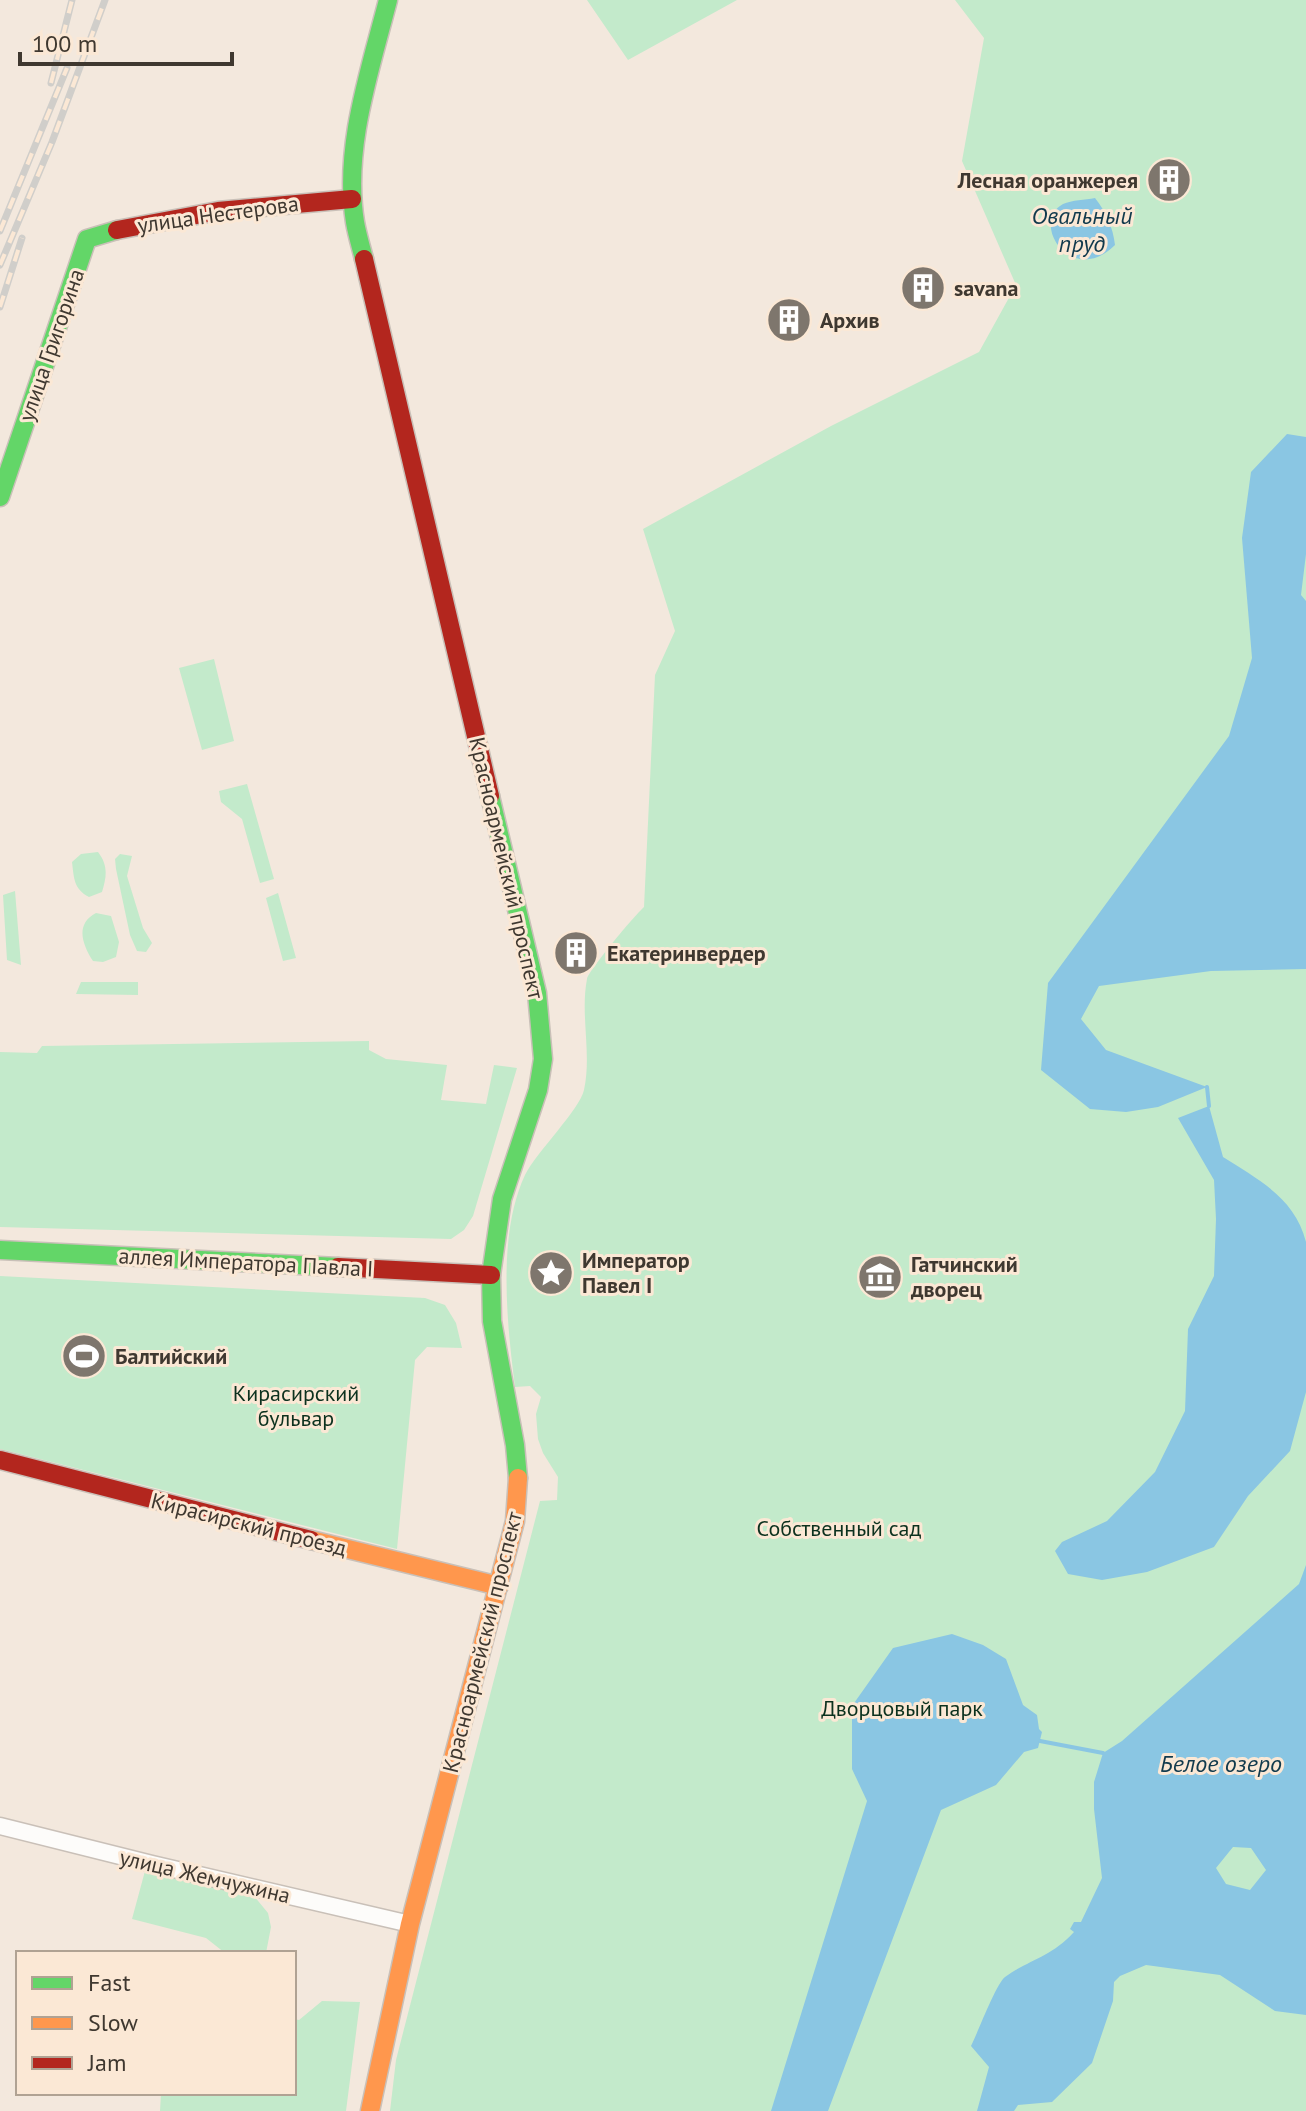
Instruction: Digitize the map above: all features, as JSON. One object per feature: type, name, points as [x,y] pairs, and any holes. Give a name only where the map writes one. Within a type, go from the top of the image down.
[{"type":"main road","name":"Красноармейский проспект","points":[[370,2111],[410,1924],[499,1586],[519,1489],[515,1445],[492,1321],[491,1275],[502,1199],[538,1090],[543,1059],[537,993],[355,222],[352,199],[355,142],[388,0]]},
{"type":"main road","name":"улица Нестерова","points":[[87,239],[183,215],[269,204],[352,199]]},
{"type":"main road","name":"улица Григорина","points":[[0,497],[87,239]]},
{"type":"main road","name":"аллея Императора Павла I","points":[[0,1250],[491,1275]]},
{"type":"main road","name":"Кирасирский проезд","points":[[0,1460],[499,1586]]},
{"type":"street","name":"улица Жемчужина","points":[[0,1826],[410,1924]]},
{"type":"green space","points":[[587,0],[737,0],[628,60]]},
{"type":"green space","name":"Дворцовый парк","points":[[955,0],[1306,0],[1306,2111],[390,2111],[396,2060],[540,1501],[557,1500],[558,1477],[538,1439],[536,1414],[541,1397],[530,1386],[515,1387],[507,1308],[507,1252],[510,1224],[525,1175],[575,1108],[584,1090],[587,979],[644,907],[655,675],[675,631],[643,529],[831,426],[979,352],[1016,285],[962,161],[984,38]]},
{"type":"green space","points":[[214,659],[234,741],[202,750],[179,668]]},
{"type":"green space","points":[[247,784],[274,879],[260,883],[242,819],[221,802],[219,791]]},
{"type":"green space","points":[[98,852],[105,866],[105,881],[102,892],[89,897],[78,887],[72,862],[81,854]]},
{"type":"green space","points":[[120,854],[132,856],[127,876],[143,928],[152,943],[146,952],[137,951],[130,935],[116,869],[115,859]]},
{"type":"green space","points":[[15,891],[21,965],[7,960],[3,895]]},
{"type":"green space","points":[[278,893],[296,958],[283,961],[266,898]]},
{"type":"green space","points":[[96,913],[111,916],[119,942],[116,957],[103,962],[93,961],[82,935],[85,923]]},
{"type":"green space","points":[[81,982],[138,982],[138,995],[76,994]]},
{"type":"green space","points":[[369,1041],[369,1050],[386,1059],[447,1065],[441,1100],[486,1104],[494,1065],[517,1068],[473,1216],[464,1230],[451,1239],[0,1227],[0,1052],[37,1053],[42,1046]]},
{"type":"green space","name":"Кирасирский бульвар","points":[[0,1276],[425,1298],[445,1305],[456,1323],[462,1348],[427,1347],[415,1360],[397,1549],[0,1449]]},
{"type":"green space","points":[[145,1871],[254,1896],[268,1913],[271,1927],[266,1951],[222,1951],[206,1938],[132,1919]]},
{"type":"green space","points":[[322,2001],[360,2002],[346,2111],[160,2111],[161,2095],[296,2095],[296,2019]]},
{"type":"water","name":"Овальный пруд","points":[[1095,198],[1108,220],[1115,245],[1099,256],[1084,259],[1071,256],[1060,248],[1053,237],[1051,224],[1054,213],[1063,204]]},
{"type":"water","points":[[1287,434],[1306,437],[1306,554],[1301,595],[1306,601],[1306,969],[1211,971],[1099,986],[1081,1019],[1106,1050],[1207,1087],[1158,1107],[1126,1112],[1090,1109],[1041,1070],[1048,983],[1229,736],[1252,658],[1242,538],[1251,472]]},
{"type":"water","points":[[1209,1106],[1223,1157],[1262,1182],[1284,1202],[1301,1227],[1306,1242],[1306,1392],[1290,1451],[1248,1496],[1214,1547],[1147,1572],[1102,1580],[1068,1574],[1055,1551],[1062,1542],[1107,1521],[1155,1472],[1185,1411],[1188,1329],[1214,1276],[1216,1219],[1214,1180],[1178,1118]]},
{"type":"water","name":"Белое озеро","points":[[1306,1565],[1306,2015],[1275,2011],[1220,1975],[1146,1965],[1120,1976],[1114,1982],[1113,2001],[1092,2063],[1052,2102],[1018,2105],[1014,2111],[977,2111],[989,2067],[971,2046],[997,1989],[1005,1977],[1048,1953],[1074,1932],[1070,1929],[1074,1922],[1081,1922],[1102,1878],[1094,1782],[1103,1753],[1122,1741],[1299,1584]],"holes":[[[1233,1847],[1251,1848],[1266,1870],[1250,1890],[1226,1884],[1216,1868]]]},
{"type":"water","points":[[952,1634],[983,1645],[1006,1659],[1023,1705],[1037,1715],[1042,1732],[1038,1748],[1024,1752],[996,1785],[941,1810],[828,2111],[771,2111],[867,1801],[852,1769],[852,1706],[893,1648]]},
{"type":"waterway","points":[[1207,1087],[1209,1106]]},
{"type":"waterway","points":[[1040,1741],[1103,1753]]},
{"type":"railway","points":[[51,83],[72,0]]},
{"type":"railway","points":[[0,265],[52,142],[105,0]]},
{"type":"railway","points":[[0,231],[67,68]]},
{"type":"railway","points":[[0,307],[22,238]]},
{"type":"traffic: fast","points":[[364,259],[352,194],[355,138],[388,0]]},
{"type":"traffic: fast","points":[[0,497],[87,239],[117,230]]},
{"type":"traffic: fast","points":[[490,796],[537,993],[543,1059],[538,1090],[502,1199],[491,1275],[492,1321],[515,1445],[518,1478]]},
{"type":"traffic: fast","points":[[0,1250],[338,1267]]},
{"type":"traffic: slow","points":[[370,2111],[410,1924],[515,1521],[518,1478]]},
{"type":"traffic: slow","points":[[311,1540],[499,1586]]},
{"type":"traffic: jam","points":[[117,230],[218,211],[352,199]]},
{"type":"traffic: jam","points":[[364,259],[490,796]]},
{"type":"traffic: jam","points":[[338,1267],[491,1275]]},
{"type":"traffic: jam","points":[[0,1460],[311,1540]]},
{"type":"place","name":"Лесная оранжерея","points":[[1169,180]]},
{"type":"place","name":"savana","points":[[923,288]]},
{"type":"place","name":"Архив","points":[[789,320]]},
{"type":"place","name":"Екатеринвердер","points":[[576,953]]},
{"type":"place","name":"Император Павел I","points":[[551,1273]]},
{"type":"place","name":"Гатчинский дворец","points":[[880,1277]]},
{"type":"place","name":"Балтийский","points":[[84,1356]]},
{"type":"park label","name":"Собственный сад","points":[[839,1528]]}]
